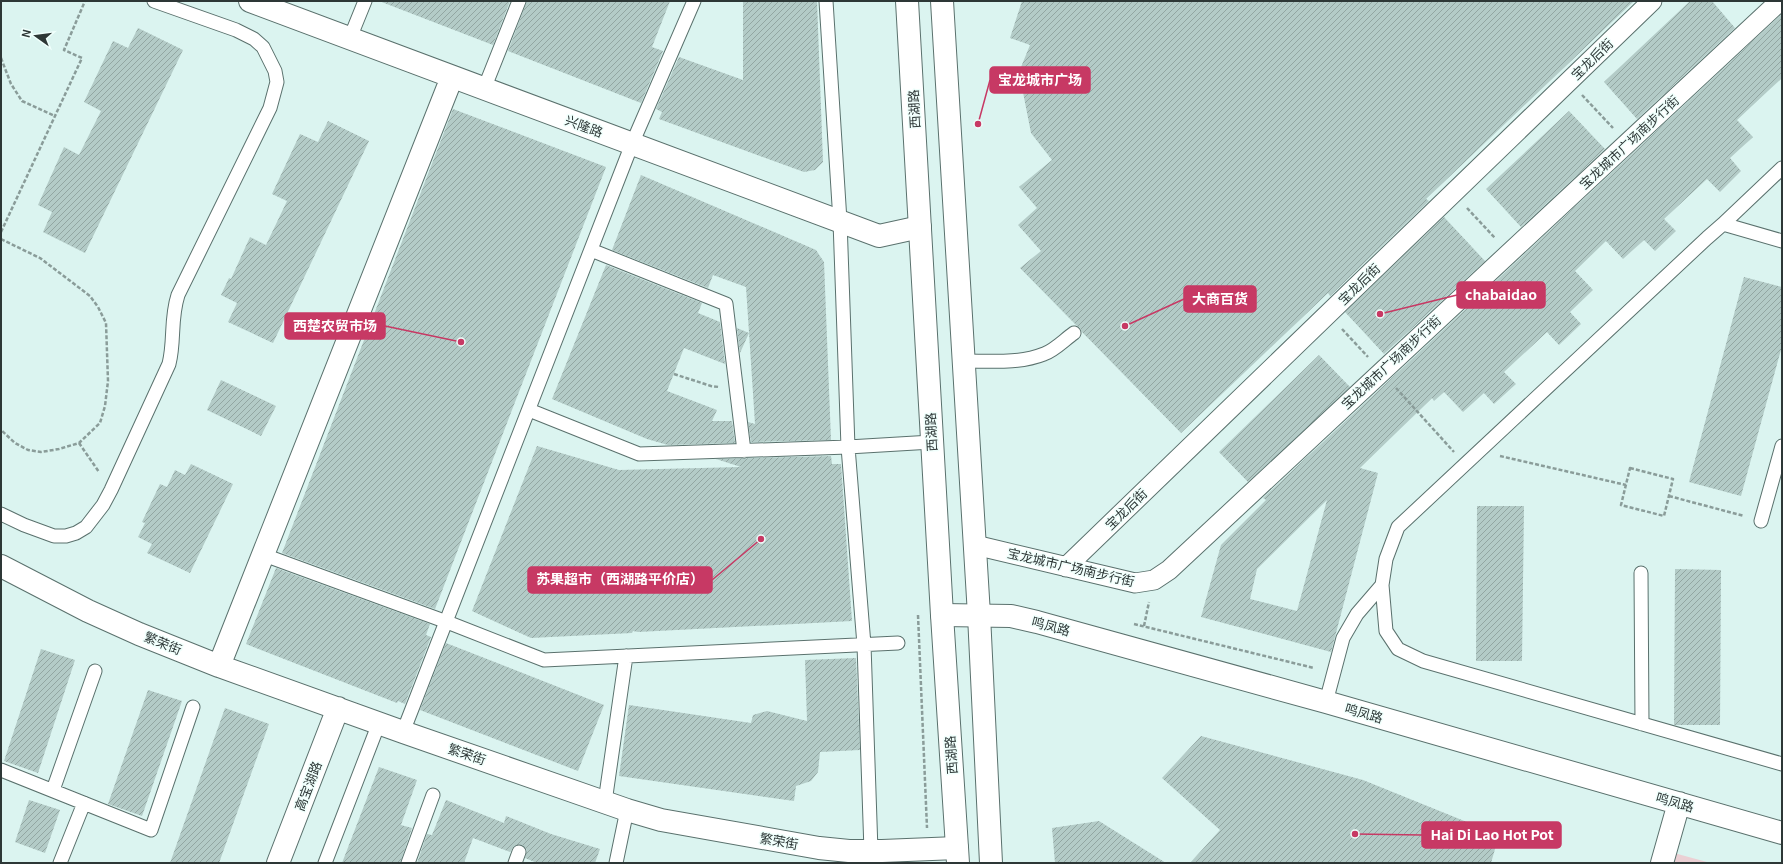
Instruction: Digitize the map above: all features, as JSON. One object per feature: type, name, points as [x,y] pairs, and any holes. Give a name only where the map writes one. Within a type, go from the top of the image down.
[{"type":"street","name":"兴隆路","points":[[250,1],[879,236],[920,227]]},
{"type":"street","name":"西湖路","points":[[908,1],[942,615],[958,855]]},
{"type":"street","points":[[942,1],[975,545],[991,863]]},
{"type":"street","name":"宝龙后街","points":[[1066,567],[1652,1]]},
{"type":"street","name":"宝龙城市广场南步行街","points":[[975,545],[1135,583],[1154,580],[1169,570],[1780,1]]},
{"type":"street","points":[[219,666],[452,76]]},
{"type":"street","name":"繁荣街","points":[[1,566],[117,624],[219,666],[379,724],[627,810],[661,820],[819,848],[849,851],[958,855]]},
{"type":"street","name":"鸣凤路","points":[[942,615],[1010,616],[1037,622],[1326,702],[1782,833]]},
{"type":"street","name":"高宝湖路","points":[[278,863],[338,708]]},
{"type":"street","points":[[1662,863],[1678,803]]},
{"type":"lane","points":[[1,514],[40,532],[54,536],[66,536],[76,533],[86,526],[103,505],[169,364],[172,349],[171,336],[173,311],[178,295],[270,108],[277,82],[275,71],[263,47],[254,39],[236,30],[154,1]]},
{"type":"lane","points":[[350,38],[365,1]]},
{"type":"lane","points":[[484,89],[519,1]]},
{"type":"lane","points":[[402,732],[447,622],[632,144],[694,1]]},
{"type":"lane","points":[[826,1],[840,222],[848,447],[864,645],[871,851]]},
{"type":"lane","points":[[1782,168],[1398,527],[1386,559],[1382,586],[1386,631],[1398,649],[1423,661],[1782,764]]},
{"type":"lane","points":[[1723,224],[1782,241]]},
{"type":"lane","points":[[591,250],[726,304],[744,451]]},
{"type":"lane","points":[[964,361],[1016,360],[1032,358],[1050,351],[1074,333]]},
{"type":"lane","points":[[529,410],[639,454],[848,447],[932,442]]},
{"type":"lane","points":[[1761,522],[1782,446]]},
{"type":"lane","points":[[264,555],[447,622],[544,660],[898,644]]},
{"type":"lane","points":[[1641,573],[1642,724]]},
{"type":"lane","points":[[1326,702],[1343,638],[1357,614],[1382,586]]},
{"type":"lane","points":[[605,802],[626,656]]},
{"type":"lane","points":[[53,790],[95,671]]},
{"type":"lane","points":[[1,770],[152,830],[193,707]]},
{"type":"lane","points":[[325,863],[379,724]]},
{"type":"lane","points":[[408,863],[433,795]]},
{"type":"lane","points":[[60,863],[84,802]]},
{"type":"lane","points":[[616,863],[627,810]]},
{"type":"path","points":[[1,232],[82,58],[64,50],[85,1]]},
{"type":"path","points":[[1,58],[11,84],[22,101],[55,116]]},
{"type":"path","points":[[1569,81],[1627,143]]},
{"type":"path","points":[[1454,193],[1509,253]]},
{"type":"path","points":[[1,239],[40,258],[90,296],[98,307],[106,323],[108,381],[105,406],[100,423],[79,443],[41,452],[28,450],[15,443],[1,430]]},
{"type":"path","points":[[1328,314],[1382,371],[1465,465]]},
{"type":"path","points":[[674,374],[711,386],[736,389]]},
{"type":"path","points":[[79,443],[111,490]]},
{"type":"path","points":[[1479,451],[1626,486]]},
{"type":"path","points":[[1630,468],[1673,479],[1669,496],[1664,516],[1621,505],[1630,468]]},
{"type":"path","points":[[1669,496],[1761,522]]},
{"type":"path","points":[[1129,623],[1314,668]]},
{"type":"shaded area","points":[[1674,853],[1707,862],[1707,863],[1671,863]]},
{"type":"building","points":[[379,1],[510,1],[493,45]]},
{"type":"building","points":[[527,1],[670,1],[652,47],[663,51],[641,103],[508,51]]},
{"type":"building","points":[[743,1],[817,1],[823,162],[815,170],[804,172],[659,119],[662,112],[656,109],[679,57],[743,80]]},
{"type":"building","points":[[1022,1],[1634,1],[1426,199],[1429,201],[1330,296],[1328,293],[1181,433],[1020,268],[1041,251],[1018,225],[1037,208],[1019,187],[1052,160],[1031,133],[1019,72],[1030,45],[1010,38]]},
{"type":"building","points":[[1690,1],[1712,1],[1735,28],[1637,119],[1604,82]]},
{"type":"building","points":[[1782,14],[1782,78],[1737,120],[1753,137],[1730,158],[1741,171],[1720,192],[1707,179],[1664,219],[1676,231],[1655,251],[1644,240],[1623,259],[1606,241],[1575,271],[1593,290],[1570,312],[1581,324],[1559,345],[1547,332],[1504,372],[1516,384],[1494,404],[1484,393],[1463,412],[1444,392],[1434,401],[1432,398],[1360,468],[1378,473],[1331,652],[1201,617],[1221,545],[1266,500],[1263,498]],"holes":[[[1327,500],[1297,611],[1250,599],[1257,569]]]},
{"type":"building","points":[[138,28],[183,50],[85,253],[43,232],[52,212],[38,205],[64,147],[79,155],[101,111],[84,102],[113,41],[128,48]]},
{"type":"building","points":[[453,109],[606,167],[435,609],[282,553]]},
{"type":"building","points":[[1569,111],[1605,149],[1521,227],[1486,189]]},
{"type":"building","points":[[328,121],[369,141],[273,343],[228,322],[237,303],[221,295],[229,278],[231,279],[250,237],[266,245],[287,201],[272,194],[300,134],[318,142]]},
{"type":"building","points":[[641,175],[816,250],[824,262],[831,440],[751,442],[748,422],[755,424],[746,287],[713,275],[708,288],[612,250]]},
{"type":"building","points":[[1444,217],[1485,261],[1384,354],[1345,312]]},
{"type":"building","points":[[606,265],[702,303],[698,313],[720,322],[725,364],[684,348],[667,391],[717,410],[712,421],[732,421],[735,443],[668,445],[647,439],[552,399]]},
{"type":"building","points":[[1744,277],[1782,287],[1782,346],[1741,496],[1689,482]]},
{"type":"building","points":[[737,328],[749,333],[740,353]]},
{"type":"building","points":[[1319,355],[1350,387],[1248,482],[1219,452]]},
{"type":"building","points":[[221,380],[276,406],[261,436],[207,410]]},
{"type":"building","points":[[537,446],[619,470],[741,467],[716,459],[831,456],[832,464],[841,464],[852,621],[638,632],[633,631],[632,633],[531,638],[472,611]]},
{"type":"building","points":[[191,464],[233,484],[190,573],[147,553],[152,544],[138,537],[145,523],[142,522],[160,484],[167,487],[175,470],[185,475]]},
{"type":"building","points":[[1477,506],[1524,506],[1522,661],[1476,661]]},
{"type":"building","points":[[276,568],[430,624],[426,635],[431,637],[405,704],[398,701],[397,703],[246,644]]},
{"type":"building","points":[[1675,569],[1721,570],[1720,725],[1674,725]]},
{"type":"building","points":[[446,643],[604,705],[578,771],[420,710]]},
{"type":"building","points":[[41,649],[75,660],[38,773],[4,761]]},
{"type":"building","points":[[856,658],[860,750],[820,752],[818,772],[811,781],[796,786],[794,801],[619,776],[629,705],[751,723],[753,715],[767,711],[807,721],[805,660]]},
{"type":"building","points":[[148,690],[182,701],[142,816],[108,804]]},
{"type":"building","points":[[225,708],[269,724],[219,863],[170,863]]},
{"type":"building","points":[[1201,736],[1363,780],[1499,835],[1491,863],[1190,863],[1220,830],[1162,778]]},
{"type":"building","points":[[379,767],[417,780],[401,825],[412,828],[400,863],[342,863]]},
{"type":"building","points":[[29,800],[60,810],[45,853],[15,842]]},
{"type":"building","points":[[446,800],[504,823],[506,816],[551,834],[600,849],[595,863],[537,863],[525,858],[527,850],[522,845],[514,846],[510,852],[473,838],[464,863],[417,863],[427,834],[432,835]]},
{"type":"building","points":[[1099,821],[1166,863],[1055,863],[1052,828]]},
{"type":"place","name":"宝龙城市广场","points":[[978,124]]},
{"type":"place","name":"chabaidao","points":[[1380,314]]},
{"type":"place","name":"大商百货","points":[[1125,326]]},
{"type":"place","name":"西楚农贸市场","points":[[461,342]]},
{"type":"place","name":"苏果超市（西湖路平价店）","points":[[761,539]]},
{"type":"place","name":"Hai Di Lao Hot Pot","points":[[1355,834]]}]
